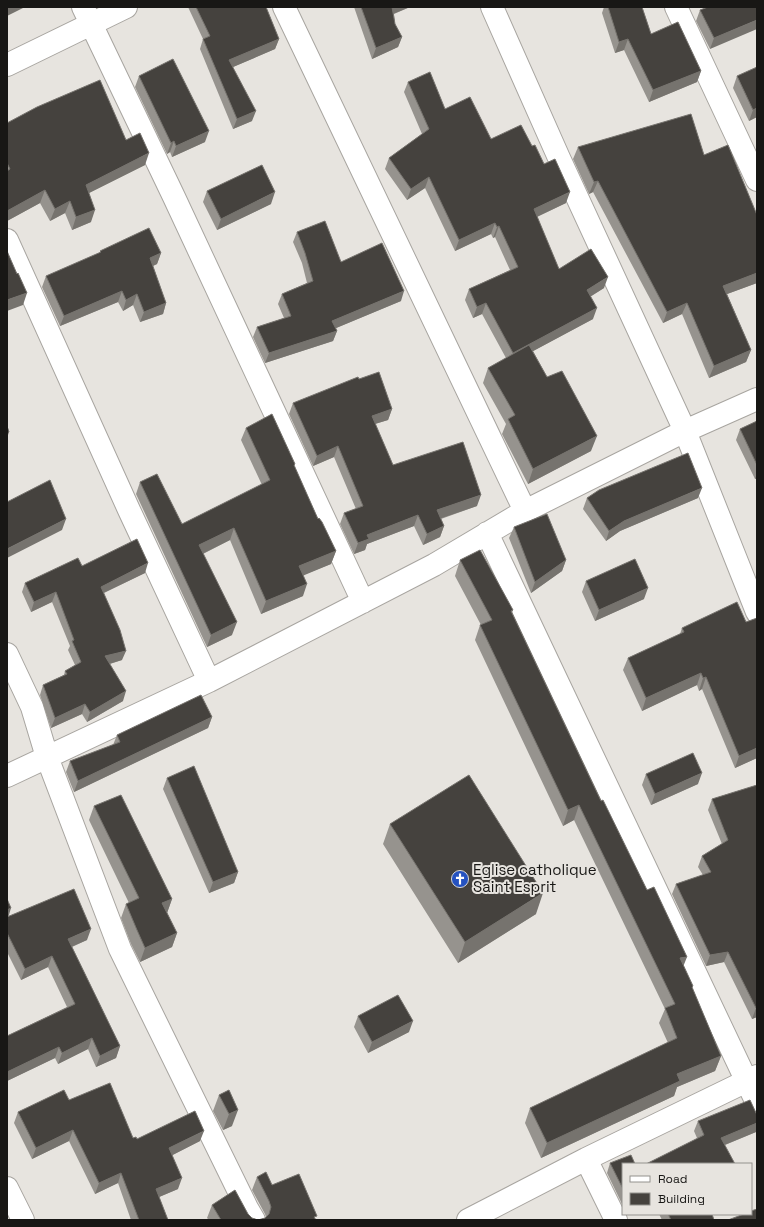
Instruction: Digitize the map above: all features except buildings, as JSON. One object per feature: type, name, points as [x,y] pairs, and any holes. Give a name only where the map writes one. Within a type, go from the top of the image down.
[{"type":"street","points":[[7,66],[87,15],[126,7]]},
{"type":"street","points":[[284,7],[525,511]]},
{"type":"street","points":[[492,7],[559,158],[685,431],[757,612]]},
{"type":"street","points":[[676,7],[757,180]]},
{"type":"street","points":[[87,15],[174,197],[363,602]]},
{"type":"street","points":[[7,240],[132,517],[209,681]]},
{"type":"street","points":[[7,776],[209,681],[434,565],[525,511],[685,431],[757,399]]},
{"type":"street","points":[[487,533],[752,1079],[757,1103]]},
{"type":"street","points":[[7,654],[32,707],[47,757],[120,949],[254,1220]]},
{"type":"street","points":[[468,1220],[586,1159],[752,1079]]},
{"type":"street","points":[[586,1159],[616,1220]]},
{"type":"street","points":[[7,1188],[23,1220]]},
{"type":"place","name":"Eglise catholique Saint Esprit","points":[[460,879]]}]
